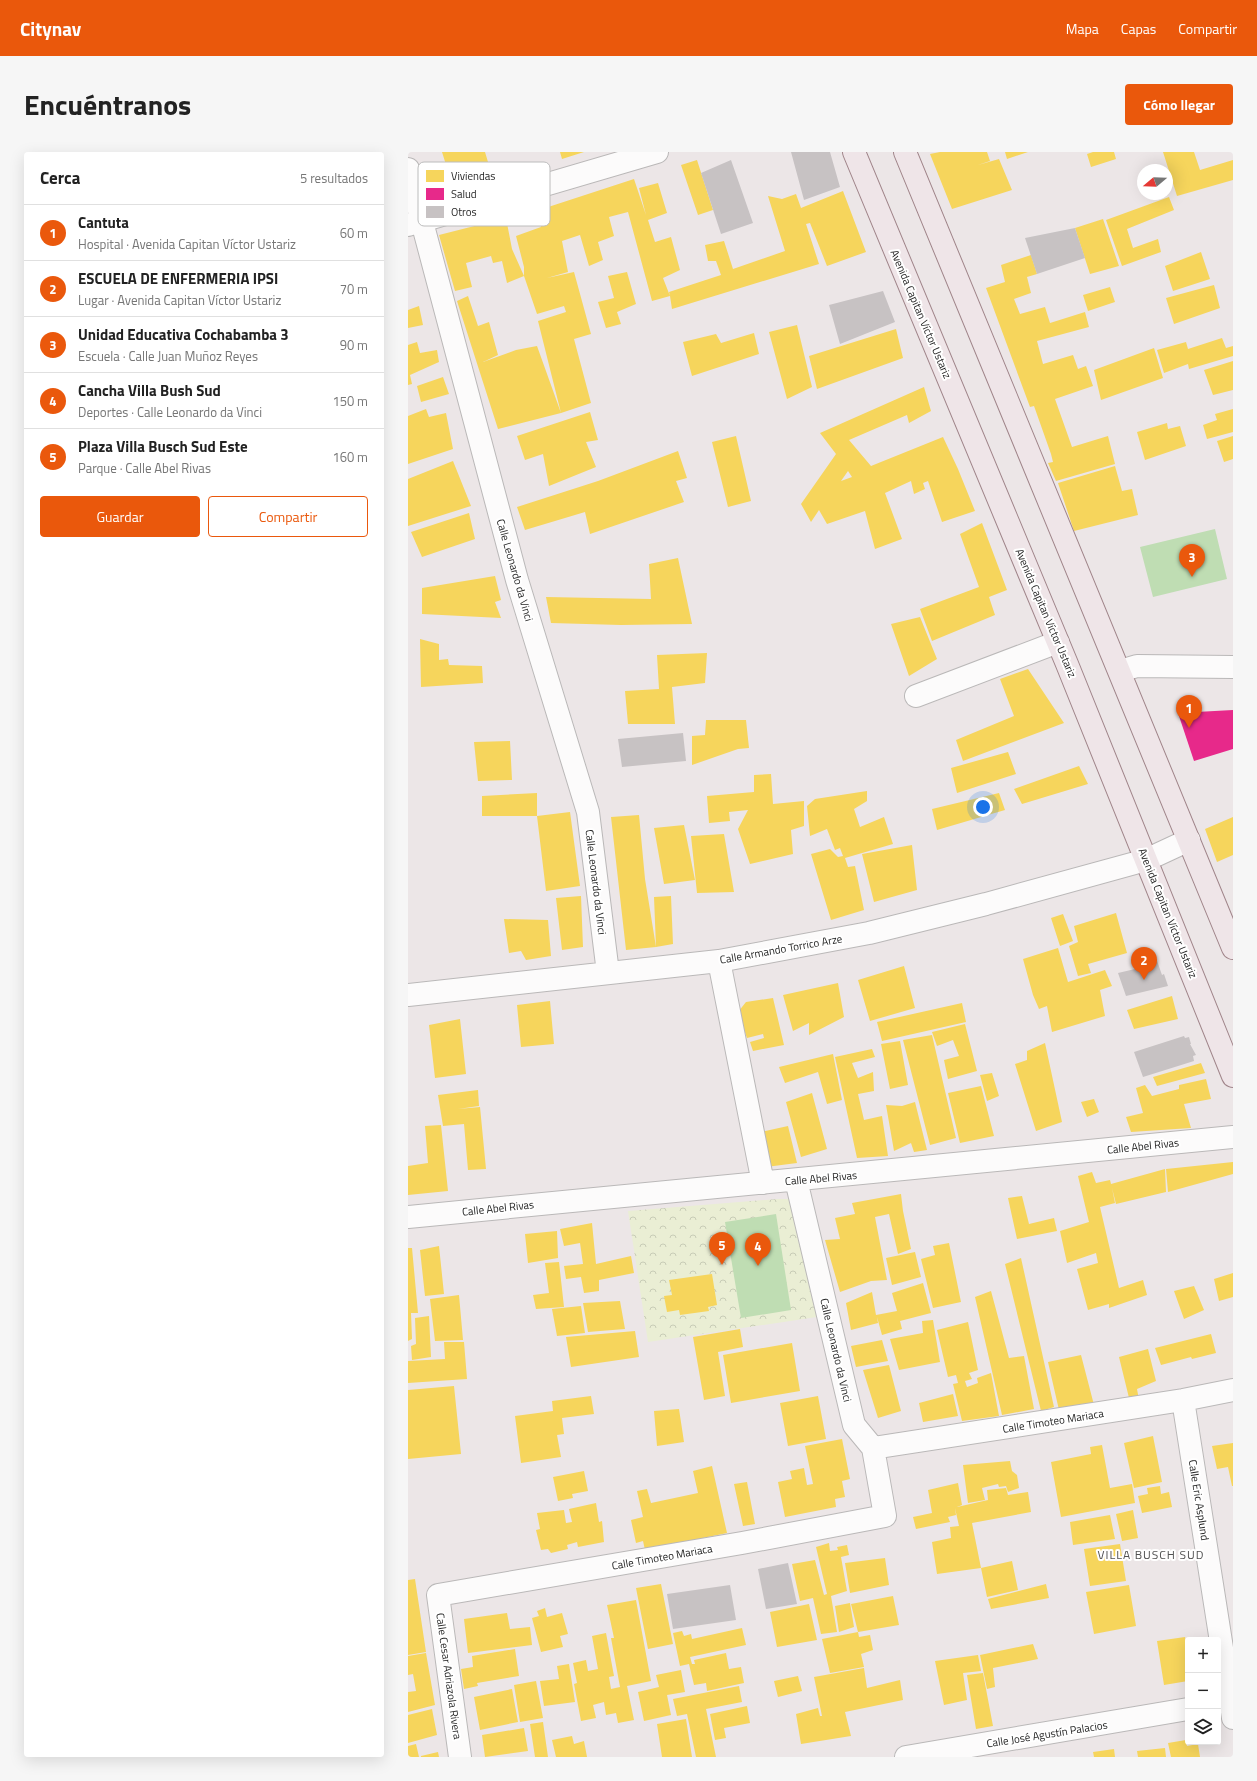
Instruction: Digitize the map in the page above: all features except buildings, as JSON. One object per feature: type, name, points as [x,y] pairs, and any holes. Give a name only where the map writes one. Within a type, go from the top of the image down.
[{"type":"main road","name":"Avenida Capitan Víctor Ustariz","points":[[854,152],[1058,642],[1233,1076]]},
{"type":"main road","points":[[905,152],[1189,840],[1226,913],[1233,948]]},
{"type":"street","points":[[550,183],[657,152]]},
{"type":"street","name":"Calle Leonardo da Vinci","points":[[408,169],[415,223],[517,580],[588,812],[608,973]]},
{"type":"street","points":[[916,696],[1058,642]]},
{"type":"street","points":[[1120,671],[1137,666],[1233,667]]},
{"type":"street","name":"Calle Armando Torrico Arze","points":[[408,995],[719,960],[869,933],[986,904],[1146,860],[1189,840]]},
{"type":"street","points":[[719,960],[763,1183]]},
{"type":"street","name":"Calle Abel Rivas","points":[[408,1217],[1233,1137]]},
{"type":"street","name":"Calle Leonardo da Vinci","points":[[796,1180],[854,1425],[873,1448],[885,1516]]},
{"type":"street","name":"Calle Timoteo Mariaca","points":[[873,1448],[1183,1400],[1233,1390]]},
{"type":"street","name":"Calle Eric Asplund","points":[[1183,1400],[1227,1708]]},
{"type":"street","name":"Calle Timoteo Mariaca","points":[[438,1595],[742,1543],[885,1516]]},
{"type":"street","name":"Calle Cesar Adriazola Rivera","points":[[438,1595],[460,1757]]},
{"type":"street","name":"Calle José Agustín Palacios","points":[[906,1757],[1185,1710]]},
{"type":"green space","points":[[1215,529],[1227,579],[1153,597],[1140,547]]},
{"type":"green space","points":[[789,1199],[794,1205],[797,1213],[817,1317],[648,1342],[628,1211]]},
{"type":"green space","points":[[776,1214],[791,1310],[741,1318],[725,1222]]},
{"type":"place","name":"Unidad Educativa Cochabamba 3","points":[[1192,577]]},
{"type":"place","name":"Cantuta","points":[[1189,728]]},
{"type":"place","name":"ESCUELA DE ENFERMERIA IPSI","points":[[1144,980]]},
{"type":"place","name":"Plaza Villa Busch Sud Este","points":[[722,1265]]},
{"type":"place","name":"Cancha Villa Bush Sud","points":[[758,1266]]},
{"type":"district","name":"VILLA BUSCH SUD","points":[[1151,1555]]}]
